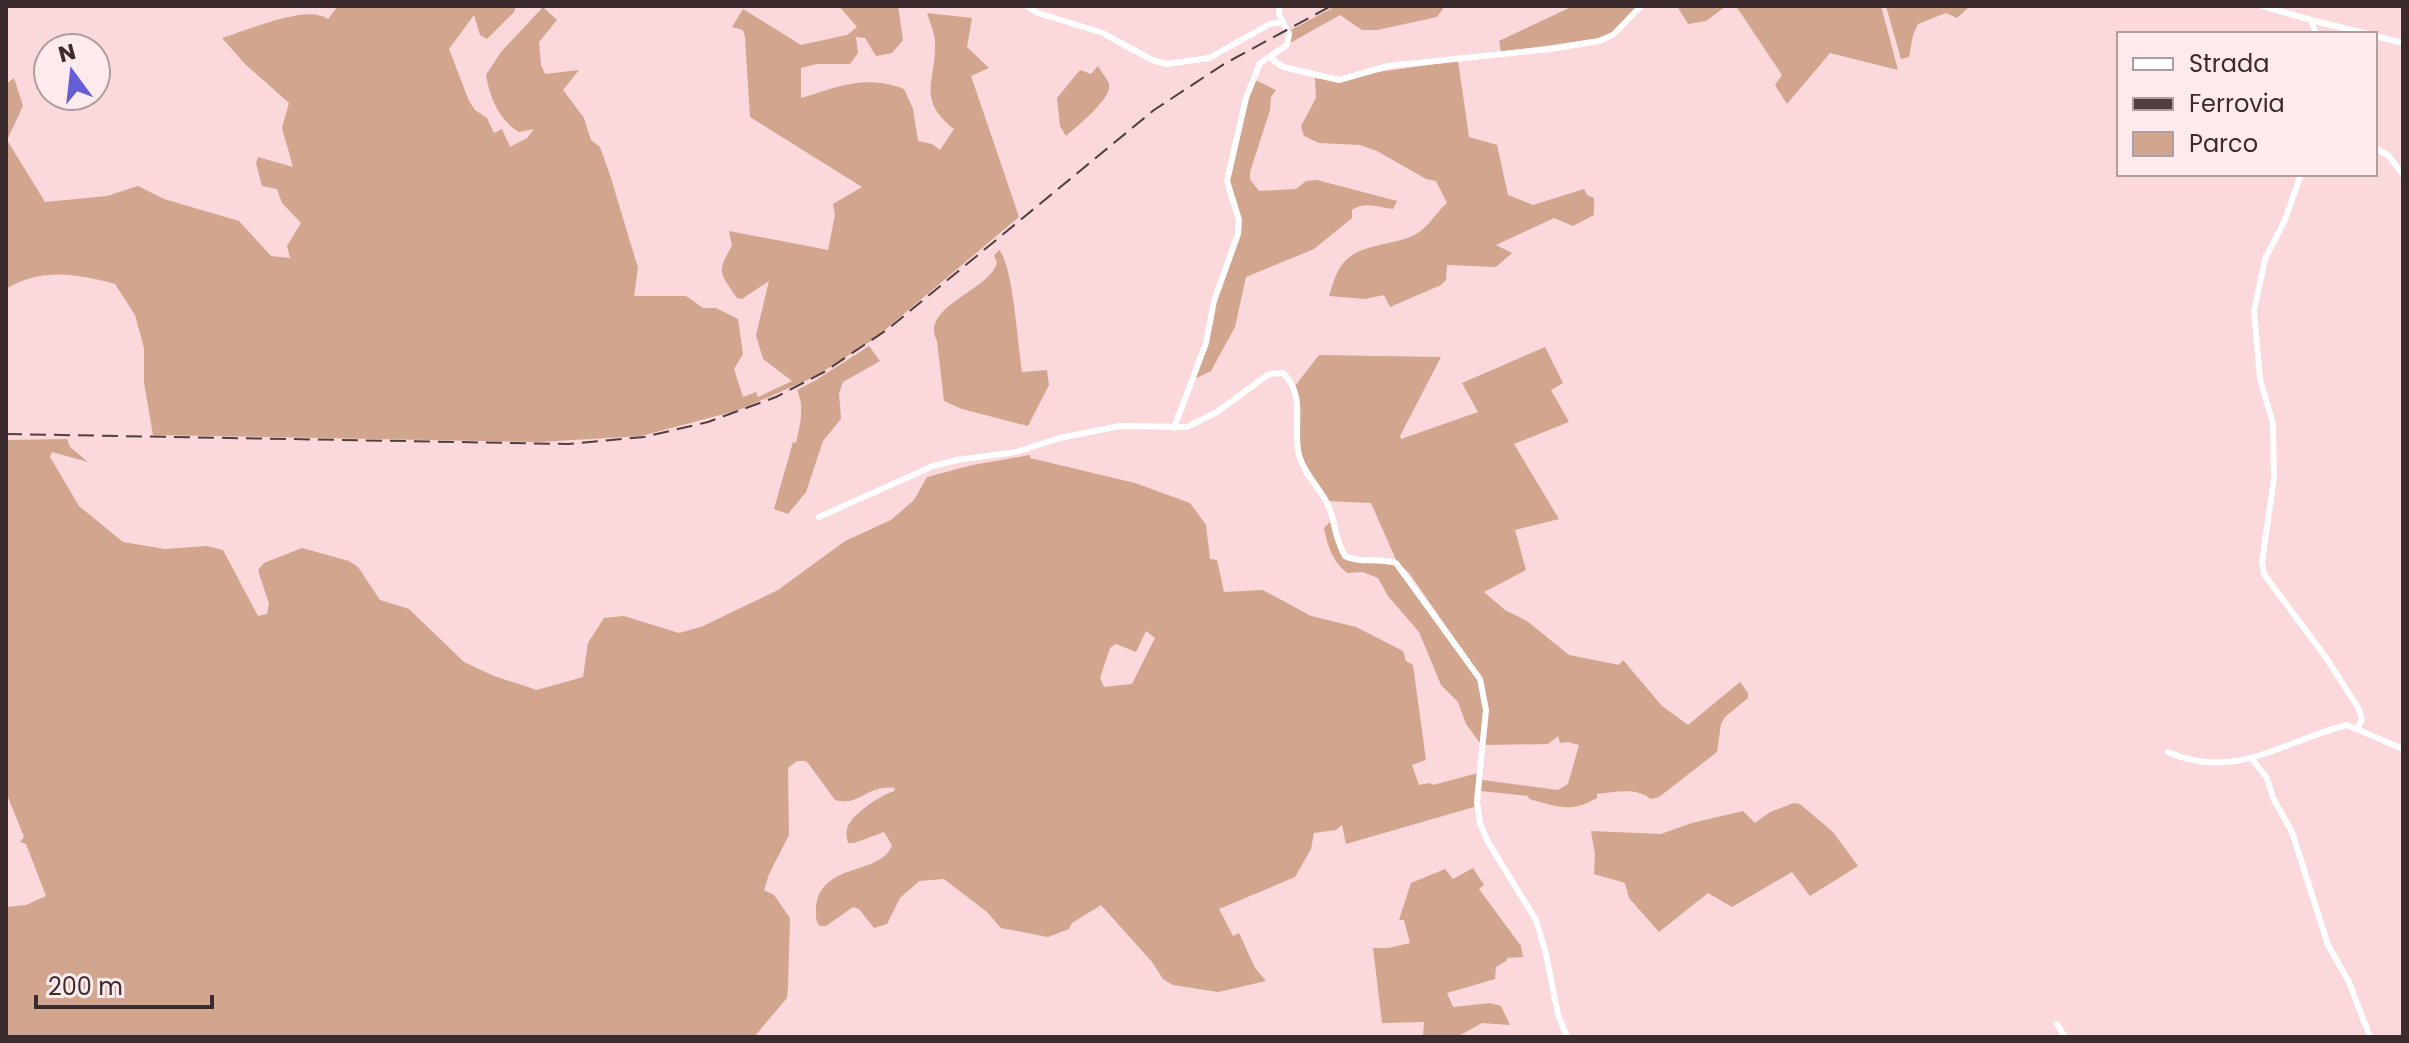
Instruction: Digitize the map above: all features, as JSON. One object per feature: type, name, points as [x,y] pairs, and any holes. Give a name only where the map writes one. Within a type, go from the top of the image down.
[{"type":"street","points":[[1026,6],[1038,13],[1103,33],[1152,60],[1167,64],[1209,58],[1270,24],[1286,28]]},
{"type":"street","points":[[1174,428],[1209,333],[1214,301],[1238,234],[1239,220],[1227,181],[1246,98],[1256,68],[1287,45],[1286,28],[1279,6]]},
{"type":"street","points":[[1272,56],[1283,67],[1339,80],[1388,66],[1599,41],[1613,35],[1641,6]]},
{"type":"street","points":[[2262,6],[2360,32]]},
{"type":"street","points":[[2311,20],[2315,32]]},
{"type":"street","points":[[2377,36],[2403,43]]},
{"type":"street","points":[[2377,149],[2388,155],[2403,175]]},
{"type":"street","points":[[2300,176],[2285,220],[2265,259],[2254,311],[2260,379],[2274,433],[2274,478],[2262,562],[2264,574],[2327,659],[2359,709],[2362,720],[2357,729]]},
{"type":"street","points":[[819,517],[933,466],[957,460],[1016,452],[1060,438],[1120,426],[1187,427],[1217,412],[1269,374],[1283,373],[1289,379],[1297,399],[1298,454],[1327,502],[1335,536],[1345,556],[1355,560],[1382,559],[1396,563],[1480,679],[1486,710],[1477,801],[1480,823],[1488,842],[1536,920],[1558,1015],[1567,1037]]},
{"type":"street","points":[[2168,752],[2200,760],[2252,759],[2351,725],[2376,740],[2403,749]]},
{"type":"street","points":[[2252,759],[2267,778],[2292,832],[2328,945],[2349,982],[2370,1037]]},
{"type":"street","points":[[2057,1024],[2065,1037]]},
{"type":"green space","points":[[338,6],[516,6],[514,12],[487,39],[480,35],[474,15],[449,49],[469,101],[475,110],[487,118],[494,133],[502,129],[510,147],[527,138],[534,129],[519,132],[506,121],[493,100],[486,75],[501,52],[543,7],[557,20],[539,42],[541,65],[545,74],[579,70],[563,90],[584,118],[591,140],[600,147],[610,175],[638,268],[634,296],[686,296],[703,308],[716,308],[738,319],[743,354],[734,369],[743,397],[756,392],[758,397],[792,381],[763,359],[756,335],[769,281],[742,299],[737,298],[724,278],[722,268],[732,246],[729,231],[828,250],[835,215],[833,204],[862,187],[750,117],[745,37],[743,30],[732,27],[743,9],[801,45],[847,35],[857,27],[839,6],[898,6],[903,40],[892,53],[876,56],[865,38],[856,37],[858,53],[850,64],[817,64],[801,68],[801,98],[864,82],[904,89],[913,109],[918,141],[932,144],[940,150],[954,129],[942,118],[932,99],[935,43],[927,13],[972,18],[967,47],[989,68],[971,76],[1019,217],[874,339],[814,377],[739,410],[641,436],[539,442],[153,435],[144,383],[144,348],[135,315],[115,284],[60,274],[33,278],[6,289],[6,84],[14,78],[23,106],[7,140],[45,202],[107,196],[138,186],[164,199],[239,221],[271,256],[290,258],[287,246],[301,223],[282,203],[277,189],[262,186],[256,163],[258,157],[293,167],[282,128],[289,103],[246,65],[222,38],[292,16],[319,15],[328,19]]},
{"type":"green space","points":[[1336,6],[1445,6],[1437,17],[1377,30],[1362,30],[1340,15],[1290,43],[1292,36],[1289,31]]},
{"type":"green space","points":[[1573,6],[1638,6],[1608,37],[1501,52],[1499,41]]},
{"type":"green space","points":[[1677,6],[1726,6],[1706,21],[1688,24]]},
{"type":"green space","points":[[1736,6],[1881,6],[1898,70],[1830,53],[1787,104],[1775,85],[1782,75]]},
{"type":"green space","points":[[1886,6],[1970,6],[1957,18],[1946,13],[1918,24],[1909,57],[1901,59]]},
{"type":"green space","points":[[1458,61],[1469,137],[1497,145],[1508,195],[1533,205],[1584,189],[1587,195],[1594,198],[1594,215],[1573,226],[1554,218],[1496,245],[1512,253],[1496,267],[1447,265],[1446,280],[1441,285],[1390,307],[1384,295],[1365,299],[1329,296],[1337,273],[1348,258],[1366,249],[1416,234],[1447,203],[1436,181],[1426,179],[1377,151],[1360,145],[1319,143],[1304,136],[1301,126],[1316,98],[1315,78],[1340,82],[1371,73]]},
{"type":"green space","points":[[1098,66],[1109,84],[1109,90],[1093,112],[1066,136],[1060,126],[1057,98],[1080,70],[1091,74]]},
{"type":"green space","points":[[1253,79],[1276,90],[1271,97],[1270,110],[1250,172],[1250,179],[1259,191],[1296,189],[1306,181],[1317,180],[1397,201],[1393,209],[1372,205],[1357,207],[1352,210],[1352,218],[1314,249],[1246,277],[1235,327],[1211,371],[1192,380],[1218,291],[1241,228],[1228,183]]},
{"type":"green space","points":[[999,250],[1008,272],[1022,372],[1047,370],[1049,385],[1028,426],[962,409],[944,401],[934,329],[938,318],[992,272],[997,262],[994,256]]},
{"type":"green space","points":[[869,346],[880,361],[843,382],[839,393],[841,419],[823,441],[806,492],[788,514],[774,509],[799,430],[801,409],[797,390]]},
{"type":"green space","points":[[1545,347],[1563,383],[1551,390],[1569,422],[1514,444],[1559,519],[1515,530],[1526,570],[1484,592],[1569,655],[1619,665],[1623,660],[1662,706],[1688,725],[1740,682],[1748,693],[1748,698],[1721,724],[1717,752],[1659,797],[1651,799],[1639,793],[1618,792],[1597,794],[1597,798],[1587,803],[1563,807],[1529,799],[1528,796],[1481,791],[1482,780],[1558,790],[1568,784],[1579,745],[1560,743],[1558,736],[1548,744],[1484,745],[1487,719],[1476,669],[1409,573],[1397,562],[1371,503],[1329,501],[1300,456],[1295,386],[1319,355],[1441,357],[1401,439],[1478,412],[1462,383]]},
{"type":"green space","points":[[67,439],[70,447],[88,462],[52,452],[50,457],[79,506],[123,542],[165,549],[207,546],[223,550],[258,616],[267,614],[269,604],[258,570],[264,563],[302,548],[349,561],[358,567],[380,600],[409,609],[464,662],[537,690],[583,677],[588,643],[604,618],[624,616],[679,633],[701,627],[778,590],[845,541],[891,520],[914,500],[927,477],[1030,455],[1030,458],[1135,483],[1190,503],[1206,525],[1210,559],[1217,560],[1224,592],[1263,590],[1311,616],[1356,627],[1403,651],[1406,661],[1413,665],[1426,760],[1412,765],[1419,785],[1433,785],[1478,773],[1474,807],[1346,844],[1342,825],[1336,830],[1314,833],[1311,849],[1295,877],[1219,909],[1233,936],[1239,933],[1255,968],[1266,981],[1218,992],[1173,985],[1163,979],[1152,962],[1101,905],[1072,923],[1069,929],[1048,937],[1001,928],[987,912],[944,879],[919,881],[900,898],[887,924],[874,928],[859,909],[853,907],[826,926],[820,926],[816,908],[820,893],[828,883],[876,861],[886,855],[892,845],[884,832],[848,843],[847,829],[860,812],[895,788],[877,789],[851,801],[835,800],[808,763],[797,761],[788,768],[789,835],[764,890],[774,895],[790,918],[787,998],[754,1037],[6,1037],[6,907],[26,905],[46,896],[26,844],[20,842],[24,837],[6,792],[6,440]],"holes":[[[1146,631],[1155,638],[1132,684],[1104,687],[1100,678],[1110,648],[1116,644],[1136,652]]]},
{"type":"green space","points":[[1330,522],[1334,538],[1346,560],[1396,565],[1479,681],[1484,703],[1480,743],[1466,724],[1458,702],[1441,685],[1419,632],[1388,596],[1378,578],[1363,572],[1347,573],[1334,558],[1324,528]]},
{"type":"green space","points":[[1794,803],[1800,804],[1833,832],[1858,866],[1810,896],[1792,872],[1732,907],[1708,893],[1659,932],[1629,898],[1625,883],[1594,874],[1591,831],[1661,834],[1743,811],[1755,823],[1770,812]]},
{"type":"green space","points":[[1473,868],[1484,885],[1479,889],[1521,946],[1523,957],[1507,958],[1496,967],[1495,979],[1447,993],[1453,1007],[1490,1003],[1501,1006],[1510,1025],[1482,1023],[1457,1037],[1423,1037],[1424,1022],[1382,1023],[1373,948],[1410,943],[1404,920],[1399,920],[1411,883],[1445,869],[1453,879]]},
{"type":"railway","points":[[6,434],[568,444],[644,437],[708,422],[776,397],[824,372],[888,329],[1154,110],[1224,64],[1331,6]]}]
